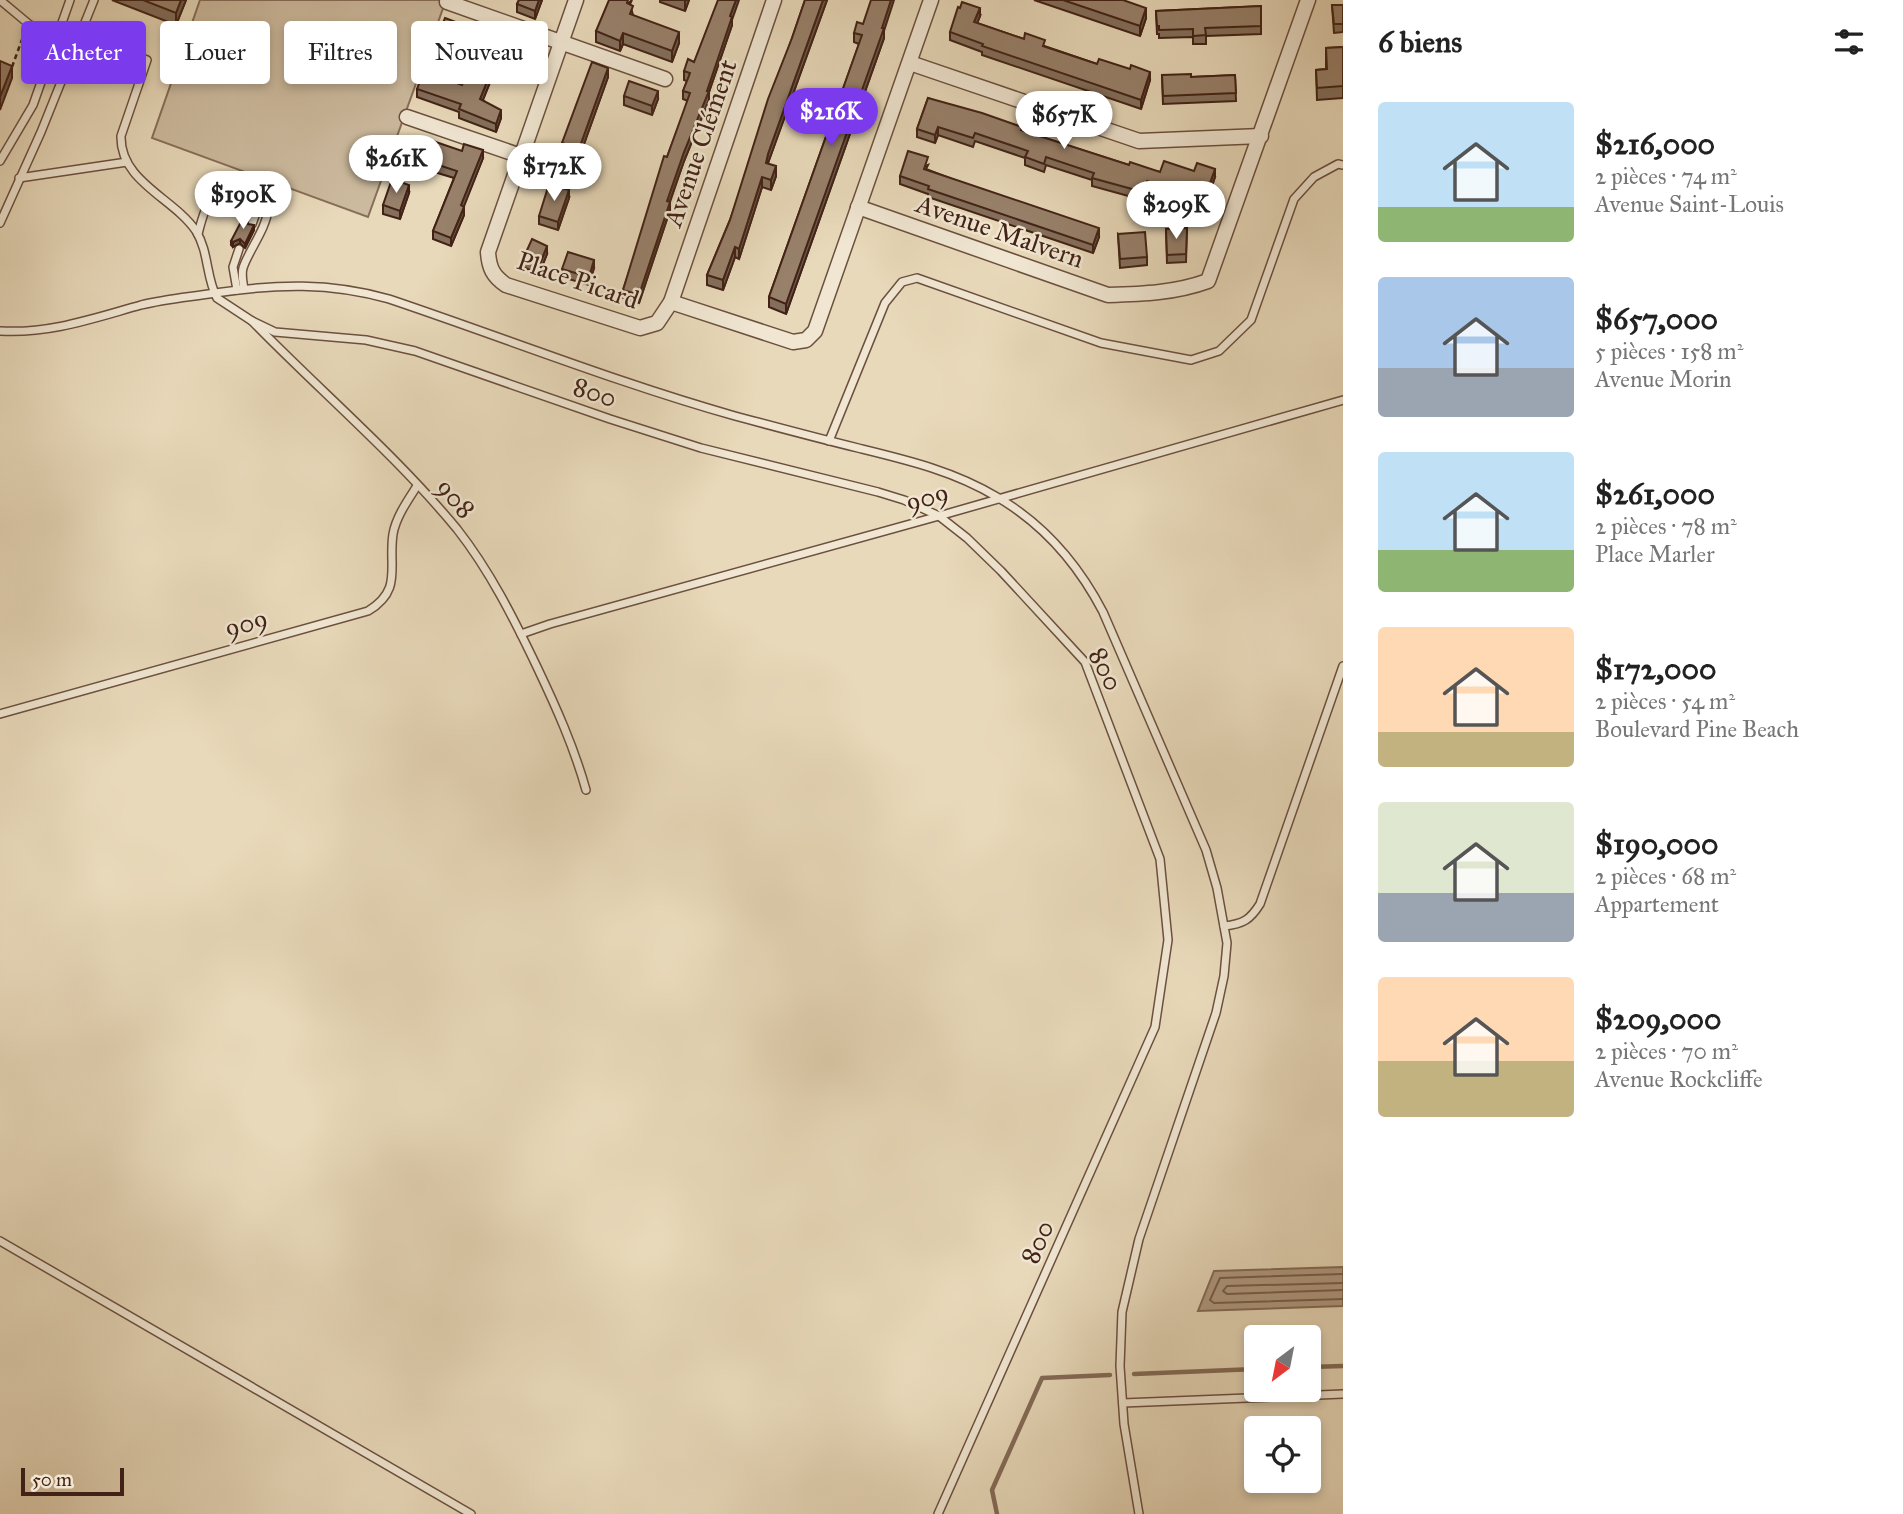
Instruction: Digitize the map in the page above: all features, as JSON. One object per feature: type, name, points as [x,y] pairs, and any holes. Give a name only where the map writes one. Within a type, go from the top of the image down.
[{"type":"street","points":[[407,117],[521,156],[576,0]]},
{"type":"street","name":"Avenue Clément","points":[[671,302],[774,0]]},
{"type":"street","points":[[858,207],[931,0]]},
{"type":"street","points":[[910,63],[1139,142],[1261,136],[1308,0]]},
{"type":"street","points":[[447,2],[665,79]]},
{"type":"street","name":"Avenue Malvern","points":[[858,207],[1108,295],[1186,289],[1208,281],[1261,136]]},
{"type":"street","name":"Place Picard","points":[[521,156],[488,252],[492,272],[506,285],[640,328],[657,323],[671,302],[793,342],[806,340],[815,331],[858,207]]},
{"type":"lane","points":[[0,0],[26,21]]},
{"type":"lane","points":[[62,21],[70,0]]},
{"type":"lane","points":[[85,21],[94,0]]},
{"type":"lane","points":[[0,161],[33,105],[40,84]]},
{"type":"lane","points":[[0,223],[60,84]]},
{"type":"lane","points":[[138,84],[121,136],[121,146],[134,173],[198,234],[214,293]]},
{"type":"lane","points":[[19,178],[127,162]]},
{"type":"lane","points":[[829,441],[885,303],[902,282],[917,278],[1101,343],[1191,359],[1219,351],[1251,320],[1294,199],[1314,177],[1338,164],[1343,165]]},
{"type":"lane","points":[[198,234],[203,214],[212,198],[226,185],[239,182],[258,190],[264,196],[268,211],[264,226],[242,270],[240,289]]},
{"type":"lane","points":[[245,184],[254,191],[259,204],[252,224]]},
{"type":"lane","points":[[239,250],[234,262],[240,289]]},
{"type":"lane","points":[[0,331],[48,330],[163,300],[240,289],[306,285],[367,293],[699,405],[929,466],[1000,498],[1045,531],[1060,546],[1098,602],[1206,850],[1217,888],[1227,943],[1224,976],[1216,1013],[1147,1213],[1122,1312],[1119,1346],[1123,1403],[1139,1514]]},
{"type":"lane","name":"908","points":[[214,293],[219,300],[252,321],[439,508],[476,555],[521,634],[567,735],[586,790]]},
{"type":"lane","name":"800","points":[[252,321],[267,330],[283,334],[359,339],[396,345],[701,448],[904,500],[939,516],[967,538],[1085,662],[1160,859],[1168,940],[1155,1027],[938,1514]]},
{"type":"lane","name":"909","points":[[521,634],[1343,400]]},
{"type":"lane","name":"909","points":[[0,714],[368,611],[380,604],[388,594],[396,522],[417,486]]},
{"type":"lane","points":[[1224,926],[1241,924],[1248,920],[1260,904],[1343,666]]},
{"type":"lane","points":[[0,1241],[471,1514]]},
{"type":"lane","points":[[1123,1403],[1343,1394]]},
{"type":"path","points":[[8,76],[21,42]]},
{"type":"shaded area","points":[[200,0],[446,0],[438,21],[411,21],[411,84],[416,84],[368,217],[152,138],[171,84],[270,84],[270,21],[193,21]]},
{"type":"water","points":[[1343,1267],[1343,1306],[1198,1311],[1214,1271]]},
{"type":"building","points":[[143,0],[181,0],[176,13]]},
{"type":"building","points":[[519,0],[539,0],[535,11],[517,4]]},
{"type":"building","points":[[609,0],[628,0],[627,3],[633,6],[630,14],[679,32],[672,51],[623,33],[620,41],[596,31]]},
{"type":"building","points":[[718,0],[736,0],[709,91],[667,201],[670,202],[639,295],[623,290],[664,156],[667,157],[690,93],[683,91],[690,73],[684,71],[688,59],[694,62]]},
{"type":"building","points":[[805,0],[823,0],[768,154],[766,163],[776,166],[771,180],[762,177],[739,249],[735,247],[723,280],[707,275],[730,220],[768,99]]},
{"type":"building","points":[[871,0],[891,0],[884,28],[786,304],[769,297],[862,35],[854,33],[857,22],[863,24]]},
{"type":"building","points":[[1063,0],[1123,0],[1146,8],[1140,26]]},
{"type":"building","points":[[962,2],[980,8],[974,22],[1024,39],[1025,33],[1045,40],[1043,46],[1097,64],[1099,59],[1150,72],[1141,100],[982,46],[983,44],[950,32]]},
{"type":"building","points":[[1332,5],[1343,5],[1343,24],[1334,24]]},
{"type":"building","points":[[1261,6],[1261,26],[1205,28],[1206,35],[1193,36],[1193,29],[1159,30],[1157,26],[1156,11]]},
{"type":"building","points":[[1343,47],[1343,86],[1317,88],[1316,70],[1327,69],[1326,48]]},
{"type":"building","points":[[0,61],[12,66],[0,97]]},
{"type":"building","points":[[592,62],[608,68],[579,149],[562,143]]},
{"type":"building","points":[[1191,74],[1191,77],[1235,75],[1236,93],[1163,96],[1162,75]]},
{"type":"building","points":[[629,81],[658,91],[652,106],[624,96]]},
{"type":"building","points":[[419,84],[486,84],[480,99],[501,110],[496,124],[459,109],[461,104],[417,89]]},
{"type":"building","points":[[928,98],[982,113],[1022,127],[1021,130],[1129,165],[1130,162],[1160,172],[1164,161],[1194,171],[1197,163],[1215,169],[1204,200],[1147,181],[1143,192],[1092,178],[1094,173],[1046,157],[1044,164],[1025,157],[1028,151],[975,133],[973,138],[938,127],[935,135],[917,129]]},
{"type":"building","points":[[427,139],[462,151],[464,144],[483,150],[451,238],[433,231],[457,171],[411,156],[417,140],[425,143]]},
{"type":"building","points":[[908,151],[928,157],[924,169],[1099,228],[1093,245],[928,189],[929,186],[900,176]]},
{"type":"building","points":[[392,179],[409,185],[400,211],[383,205]]},
{"type":"building","points":[[549,184],[569,190],[558,222],[539,216]]},
{"type":"building","points":[[244,216],[248,224],[254,225],[245,244],[240,239],[233,242],[231,241]]},
{"type":"building","points":[[1187,228],[1186,254],[1167,255],[1166,229]]},
{"type":"building","points":[[1145,232],[1147,257],[1120,259],[1118,234]]},
{"type":"building","points":[[532,239],[547,246],[539,266],[523,259]]},
{"type":"building","points":[[568,252],[594,260],[589,277],[562,269]]},
{"type":"waterway","points":[[1321,1367],[1343,1366]]},
{"type":"waterway","points":[[1134,1374],[1244,1369]]},
{"type":"waterway","points":[[997,1514],[992,1490],[1042,1378],[1110,1375]]}]
